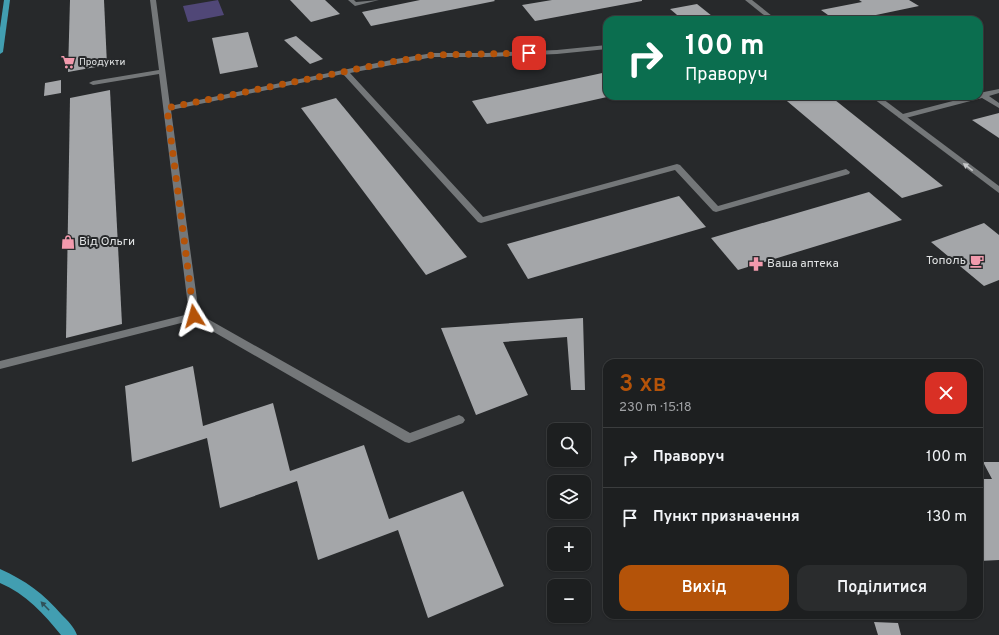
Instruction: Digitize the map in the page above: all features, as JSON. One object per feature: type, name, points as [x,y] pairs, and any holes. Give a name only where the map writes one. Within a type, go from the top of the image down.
[{"type":"main road","points":[[0,52],[7,0]]},
{"type":"main road","points":[[0,576],[22,586],[43,604],[70,635]]},
{"type":"street","points":[[153,0],[194,316]]},
{"type":"street","points":[[351,0],[355,4],[376,0]]},
{"type":"street","points":[[748,0],[769,16]]},
{"type":"street","points":[[167,108],[433,55],[488,55],[557,52],[603,47]]},
{"type":"street","points":[[93,83],[162,70]]},
{"type":"street","points":[[345,72],[481,220],[677,167],[716,209],[846,172]]},
{"type":"street","points":[[983,95],[999,91]]},
{"type":"street","points":[[983,96],[999,106]]},
{"type":"street","points":[[879,100],[999,190]]},
{"type":"street","points":[[902,117],[964,100]]},
{"type":"street","points":[[0,365],[194,316],[409,438],[459,420]]},
{"type":"shaded area","points":[[218,0],[224,15],[188,22],[183,6]]},
{"type":"building","points":[[70,0],[104,0],[107,65],[68,72]]},
{"type":"building","points":[[290,0],[325,0],[340,14],[311,22]]},
{"type":"building","points":[[420,0],[495,1],[371,26],[362,12]]},
{"type":"building","points":[[552,0],[642,1],[535,21],[522,5]]},
{"type":"building","points":[[859,0],[909,0],[919,6],[871,16],[829,16],[821,10],[862,2]]},
{"type":"building","points":[[697,4],[712,16],[678,16],[670,9]]},
{"type":"building","points":[[248,32],[258,67],[220,74],[212,38]]},
{"type":"building","points":[[296,36],[323,59],[310,64],[284,40]]},
{"type":"building","points":[[603,73],[603,98],[487,124],[472,101]]},
{"type":"building","points":[[61,80],[61,93],[44,96],[45,83]]},
{"type":"building","points":[[110,90],[122,324],[66,338],[70,98]]},
{"type":"building","points":[[336,98],[467,257],[426,275],[301,108]]},
{"type":"building","points":[[786,100],[835,100],[943,186],[902,198]]},
{"type":"building","points":[[999,113],[999,138],[972,120]]},
{"type":"building","points":[[869,192],[902,220],[738,270],[711,238]]},
{"type":"building","points":[[679,196],[706,227],[528,279],[507,244]]},
{"type":"building","name":"Тополь","points":[[984,223],[999,235],[999,280],[984,286],[931,242]]},
{"type":"building","points":[[583,318],[585,390],[571,390],[567,337],[503,342],[528,395],[476,415],[441,328]]},
{"type":"building","points":[[193,366],[203,426],[273,403],[290,471],[364,445],[389,519],[463,491],[504,586],[428,618],[398,530],[318,560],[297,481],[220,508],[207,438],[132,462],[125,386]]},
{"type":"building","points":[[983,462],[999,462],[999,560],[983,561],[983,479],[992,479]]},
{"type":"building","points":[[874,622],[898,623],[901,635],[878,635]]},
{"type":"place","name":"Продукти","points":[[68,62]]},
{"type":"place","name":"Від Ольги","points":[[68,242]]},
{"type":"place","name":"Тополь","points":[[977,261]]},
{"type":"place","name":"Ваша аптека","points":[[756,264]]},
{"type":"route","points":[[194,316],[167,108],[396,61],[433,55],[529,53]]}]
